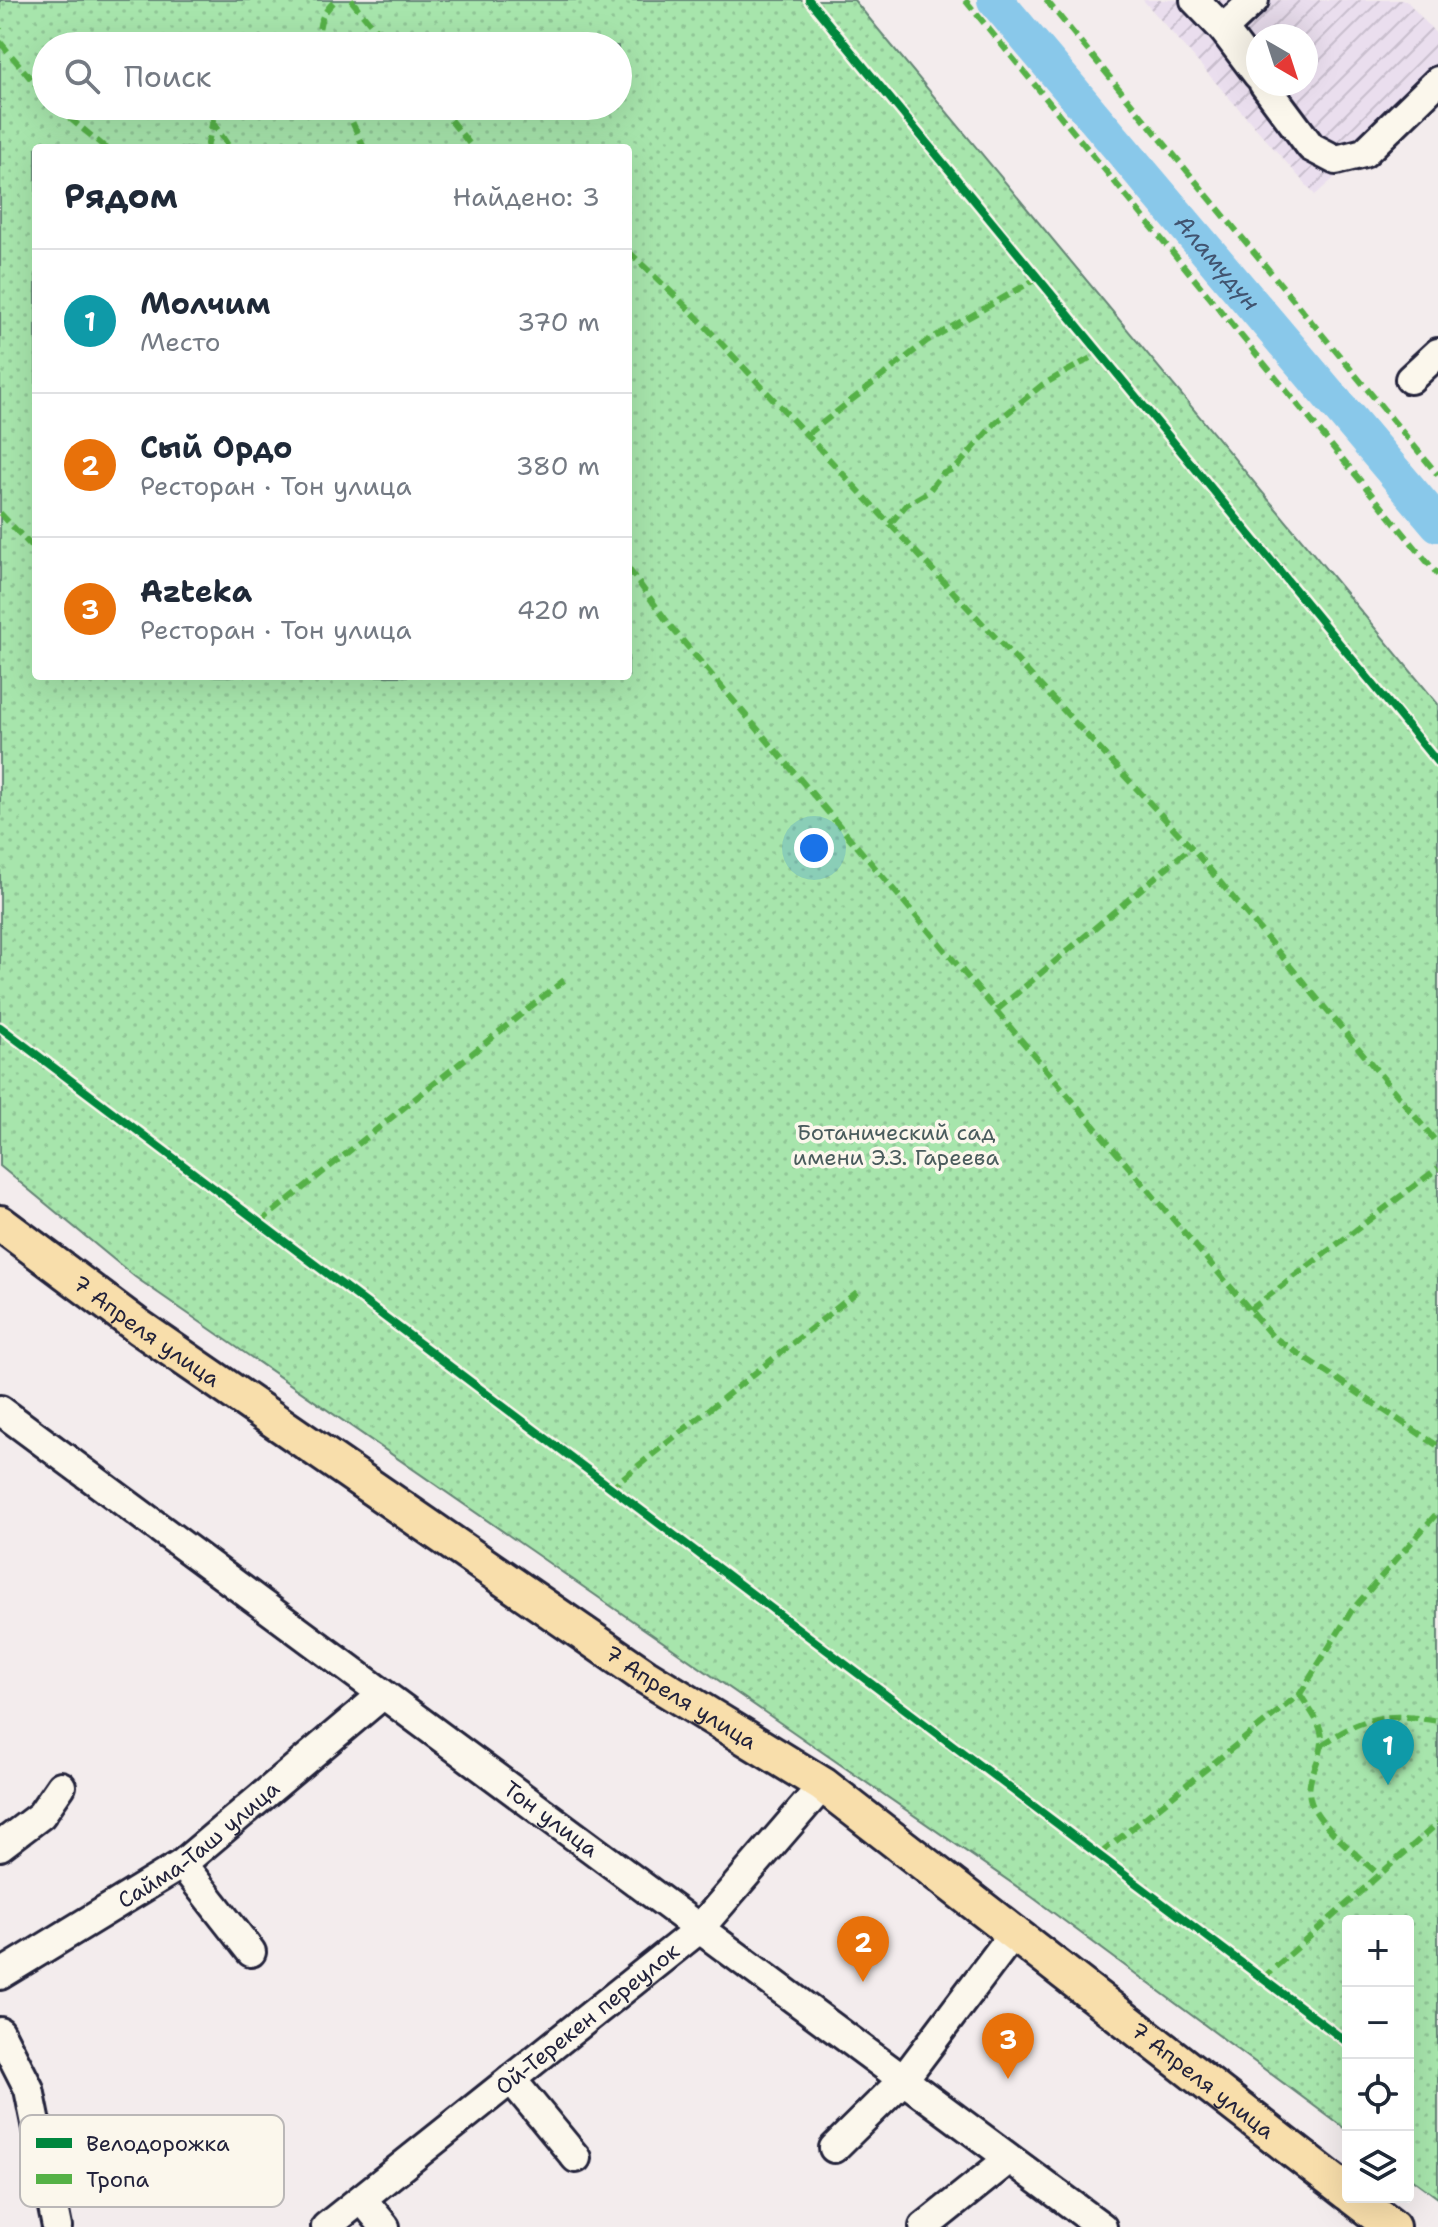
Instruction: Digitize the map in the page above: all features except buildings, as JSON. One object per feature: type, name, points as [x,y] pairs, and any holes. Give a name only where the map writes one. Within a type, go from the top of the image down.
[{"type":"main road","name":"7 Апреля улица","points":[[0,1223],[139,1327],[619,1658],[823,1785],[1342,2188]]},
{"type":"main road","points":[[1361,2203],[1392,2227]]},
{"type":"street","points":[[1195,0],[1246,59]]},
{"type":"street","points":[[1223,29],[1254,0]]},
{"type":"street","points":[[1273,96],[1311,147],[1336,160],[1364,153],[1438,81]]},
{"type":"street","points":[[1410,379],[1438,353]]},
{"type":"street","name":"Тон улица","points":[[0,1410],[1102,2227]]},
{"type":"street","name":"Сайма-Таш улица","points":[[0,1975],[182,1864],[382,1695]]},
{"type":"street","name":"Ой-Терекен переулок","points":[[326,2227],[699,1929],[823,1785]]},
{"type":"street","points":[[0,1846],[41,1815],[61,1786]]},
{"type":"street","points":[[182,1864],[251,1952]]},
{"type":"street","points":[[834,2148],[903,2080],[1013,1934]]},
{"type":"street","points":[[0,2032],[29,2089],[34,2115]]},
{"type":"street","points":[[511,2079],[576,2158]]},
{"type":"street","points":[[924,2227],[1009,2159]]},
{"type":"street","points":[[362,2199],[385,2227]]},
{"type":"street","points":[[53,2207],[57,2227]]},
{"type":"shaded area","points":[[1143,0],[1406,0],[1438,36],[1438,86],[1315,195]]},
{"type":"green space","name":"Ботанический сад имени Э.З. Гареева","points":[[0,0],[854,0],[1438,704],[1438,2198],[1414,2180],[1414,1915],[1342,1915],[1342,2127],[1032,1897],[135,1277],[0,1166]]},
{"type":"waterway","name":"Аламүдүн","points":[[995,0],[1438,524]]},
{"type":"marked path","points":[[319,32],[321,21],[336,0]]},
{"type":"marked path","points":[[351,0],[377,32]]},
{"type":"marked path","points":[[965,0],[1438,575]]},
{"type":"marked path","points":[[1046,0],[1438,475]]},
{"type":"marked path","points":[[0,42],[32,80]]},
{"type":"marked path","points":[[72,120],[101,144]]},
{"type":"marked path","points":[[211,120],[227,144]]},
{"type":"marked path","points":[[208,144],[213,120]]},
{"type":"marked path","points":[[351,120],[362,144]]},
{"type":"marked path","points":[[450,120],[470,144]]},
{"type":"marked path","points":[[632,255],[693,313],[1191,847],[1438,1144]]},
{"type":"marked path","points":[[807,435],[927,341],[1038,278]]},
{"type":"marked path","points":[[890,524],[906,505],[928,492],[942,474],[957,467],[995,423],[1042,385],[1100,353]]},
{"type":"marked path","points":[[0,513],[32,547]]},
{"type":"marked path","points":[[632,573],[671,627],[1272,1336],[1438,1446]]},
{"type":"marked path","points":[[997,1010],[1191,847]]},
{"type":"marked path","points":[[259,1223],[568,977]]},
{"type":"marked path","points":[[1250,1310],[1438,1168]]},
{"type":"marked path","points":[[609,1489],[857,1292]]},
{"type":"marked path","points":[[1101,1853],[1300,1694],[1352,1610],[1438,1512]]},
{"type":"marked path","points":[[1300,1694],[1317,1722],[1322,1740],[1310,1781],[1313,1807],[1329,1828],[1379,1875]]},
{"type":"marked path","points":[[1322,1745],[1363,1722],[1376,1719],[1404,1717],[1438,1721]]},
{"type":"marked path","points":[[1262,1979],[1438,1823]]},
{"type":"cycle path","points":[[809,0],[1438,763]]},
{"type":"cycle path","points":[[0,1027],[1342,2038]]},
{"type":"place","name":"Молчим","points":[[1388,1785]]},
{"type":"place","name":"Сый Ордо","points":[[863,1982]]},
{"type":"place","name":"Azteka","points":[[1008,2079]]}]
